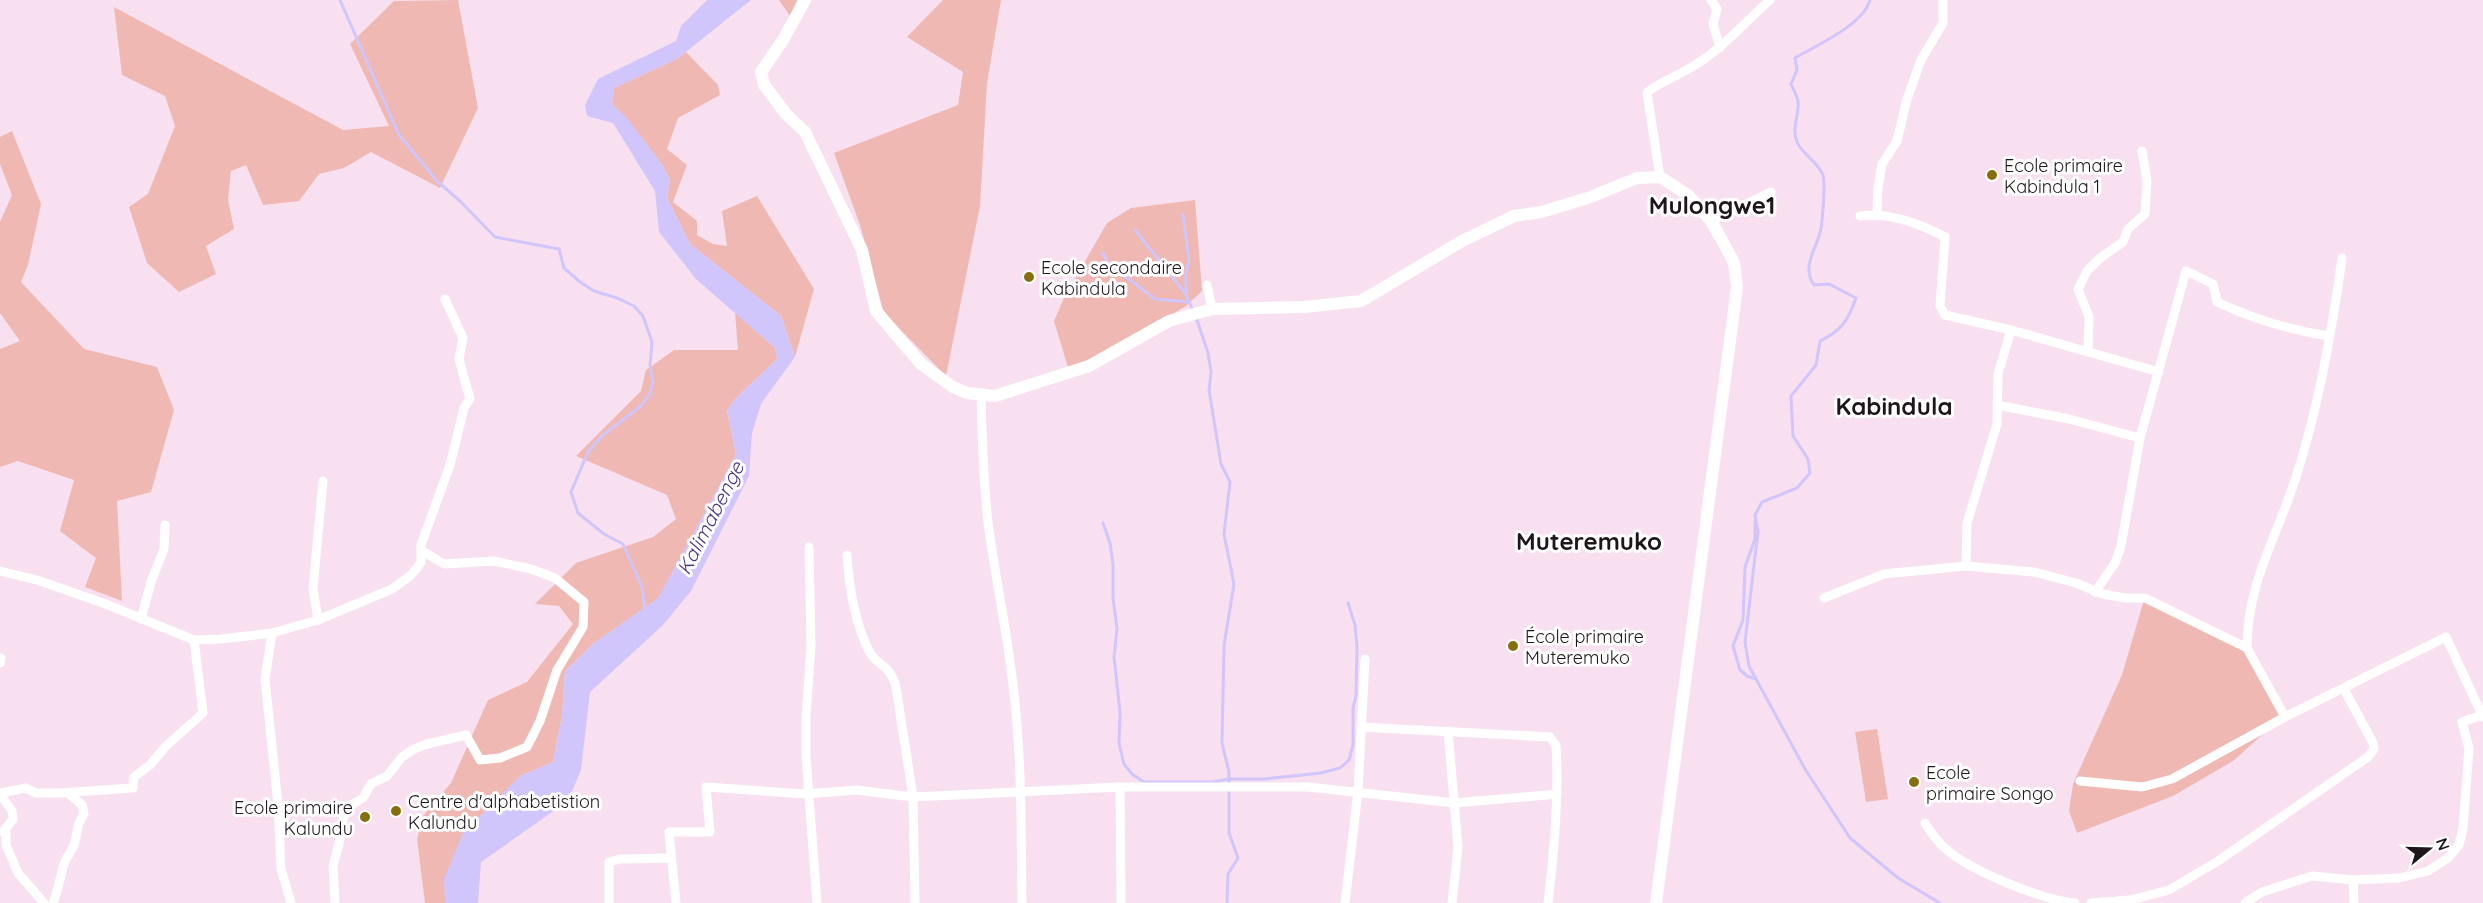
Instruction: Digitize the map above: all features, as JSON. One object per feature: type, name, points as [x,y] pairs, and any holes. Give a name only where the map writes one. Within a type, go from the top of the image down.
[{"type":"street","points":[[805,0],[783,40],[761,72],[764,85],[786,114],[805,132],[862,250],[876,311],[921,364],[953,387],[967,393],[995,396],[1089,366],[1169,321],[1212,309],[1304,307],[1361,301],[1462,241],[1514,216],[1541,212],[1588,198],[1637,178],[1660,177],[1688,195],[1711,221],[1734,263],[1737,287],[1656,903]]},
{"type":"street","points":[[1711,0],[1717,9],[1713,24],[1720,48]]},
{"type":"street","points":[[1660,177],[1647,93],[1649,89],[1695,66],[1720,48],[1770,0]]},
{"type":"street","points":[[1877,214],[1882,164],[1897,141],[1907,99],[1921,60],[1942,23],[1943,0]]},
{"type":"street","points":[[2088,350],[2089,317],[2078,289],[2087,271],[2099,259],[2123,242],[2128,229],[2145,214],[2147,181],[2142,151]]},
{"type":"street","points":[[1711,221],[1771,192]]},
{"type":"street","points":[[1860,216],[1877,214],[1924,226],[1945,237],[1940,306],[1945,315],[2088,350],[2159,372]]},
{"type":"street","points":[[2285,717],[2247,648],[2247,622],[2254,588],[2297,476],[2320,395],[2342,258]]},
{"type":"street","points":[[2095,592],[2115,563],[2121,546],[2140,438],[2186,272],[2213,284],[2217,302],[2246,315],[2304,332],[2329,336]]},
{"type":"street","points":[[1207,285],[1212,309]]},
{"type":"street","points":[[0,571],[37,580],[194,640],[272,633],[318,620],[369,600],[410,576],[421,561],[421,550],[450,465],[464,408],[471,399],[459,359],[463,339],[445,299]]},
{"type":"street","points":[[1966,566],[1967,524],[1994,435],[1998,416],[1998,374],[2012,330]]},
{"type":"street","points":[[981,395],[982,457],[988,524],[1013,685],[1020,791],[1022,903]]},
{"type":"street","points":[[1997,405],[2069,418],[2140,438]]},
{"type":"street","points":[[318,620],[313,588],[322,481]]},
{"type":"street","points":[[141,619],[151,582],[164,549],[165,525]]},
{"type":"street","points":[[809,547],[811,646],[806,716],[808,793],[818,903]]},
{"type":"street","points":[[335,903],[333,866],[345,810],[363,798],[371,784],[387,776],[402,757],[427,744],[466,735],[480,760],[500,758],[527,747],[540,721],[557,670],[583,627],[584,602],[555,578],[531,569],[494,561],[444,564],[421,550]]},
{"type":"street","points":[[847,555],[852,595],[864,640],[873,657],[890,671],[896,687],[913,797],[915,903]]},
{"type":"street","points":[[1824,598],[1884,574],[1966,566],[2034,572],[2076,583],[2095,592],[2115,597],[2145,598],[2247,648]]},
{"type":"street","points":[[272,633],[266,679],[278,805],[281,869],[291,903]]},
{"type":"street","points":[[2080,781],[2142,787],[2172,779],[2285,717],[2446,637],[2482,716],[2462,722],[2469,748],[2463,828],[2455,852],[2438,865],[2413,876],[2385,880],[2312,876],[2262,892],[2245,903]]},
{"type":"street","points":[[44,903],[18,873],[6,845],[3,832],[13,819],[12,811],[0,793],[26,788],[36,793],[68,793],[133,788],[134,777],[150,765],[166,746],[203,713],[194,640]]},
{"type":"street","points":[[1345,903],[1358,791],[1365,659]]},
{"type":"street","points":[[2091,903],[2141,898],[2180,884],[2218,861],[2367,757],[2374,749],[2373,744],[2344,688]]},
{"type":"street","points":[[1361,727],[1550,737],[1553,739],[1556,746],[1557,794],[1555,849],[1548,903]]},
{"type":"street","points":[[1448,731],[1455,803],[1457,865],[1452,903]]},
{"type":"street","points":[[676,903],[669,832],[710,832],[706,787],[808,793],[857,790],[913,797],[1120,787],[1308,787],[1455,803],[1557,794]]},
{"type":"street","points":[[1120,787],[1121,903]]},
{"type":"street","points":[[53,903],[56,887],[62,879],[63,865],[75,842],[78,822],[84,814],[82,805],[68,793]]},
{"type":"street","points":[[1925,823],[1944,848],[1969,866],[2049,900],[2075,903]]},
{"type":"street","points":[[609,903],[609,862],[670,858]]},
{"type":"street","points":[[2353,880],[2354,903]]},
{"type":"shaded area","points":[[458,0],[478,108],[440,188],[371,152],[344,168],[319,174],[299,201],[263,205],[246,165],[231,171],[228,200],[234,229],[206,246],[216,274],[179,292],[147,263],[129,207],[148,194],[175,126],[165,96],[122,75],[114,7],[343,130],[389,126],[350,44],[394,1]]},
{"type":"shaded area","points":[[779,0],[797,0],[790,16]]},
{"type":"shaded area","points":[[943,0],[1001,0],[987,83],[980,206],[946,376],[884,313],[860,225],[834,153],[958,105],[963,72],[907,37]]},
{"type":"shaded area","points":[[686,52],[718,85],[720,95],[678,118],[667,149],[687,165],[673,202],[697,221],[697,235],[713,244],[727,246],[722,211],[757,196],[814,289],[795,357],[781,316],[690,244],[667,198],[670,180],[661,163],[612,104],[614,88],[677,59]]},
{"type":"shaded area","points":[[12,131],[41,204],[28,265],[21,282],[84,349],[157,367],[174,410],[151,492],[117,501],[122,601],[85,587],[96,558],[60,531],[74,480],[18,461],[0,467],[0,349],[20,341],[0,313],[0,222],[12,195],[0,164],[0,137]]},
{"type":"shaded area","points":[[1195,200],[1202,291],[1186,306],[1070,374],[1054,321],[1064,298],[1107,223],[1131,208]]},
{"type":"shaded area","points":[[735,312],[775,348],[777,359],[735,399],[727,410],[736,455],[658,599],[594,643],[565,671],[562,716],[553,762],[520,776],[445,879],[445,903],[425,903],[417,839],[423,816],[451,783],[488,700],[527,682],[573,624],[559,606],[535,604],[576,563],[653,537],[676,519],[667,495],[576,456],[641,391],[646,370],[674,350],[738,350]]},
{"type":"shaded area","points":[[2144,600],[2243,648],[2282,717],[2233,761],[2173,796],[2077,833],[2069,811],[2073,784],[2122,675]]},
{"type":"shaded area","points":[[1877,729],[1888,799],[1866,802],[1855,732]]},
{"type":"water","name":"Kalimabenge","points":[[707,0],[751,0],[677,59],[614,88],[612,104],[627,118],[661,163],[670,180],[667,198],[690,244],[781,316],[795,357],[761,404],[752,433],[749,476],[691,591],[663,625],[590,692],[581,770],[568,801],[481,862],[478,903],[445,903],[444,879],[463,833],[520,776],[553,762],[562,716],[565,671],[594,643],[658,598],[736,455],[727,410],[735,399],[777,359],[775,348],[696,279],[659,232],[655,191],[613,123],[587,116],[585,105],[598,79],[676,41],[681,26]]},
{"type":"waterway","points":[[340,0],[399,135],[437,181],[495,237],[559,249],[564,268],[580,282],[594,291],[634,306],[643,316],[652,342],[650,366],[653,383],[649,395],[642,405],[602,436],[588,452],[571,492],[578,513],[604,534],[623,544],[642,587],[645,610]]},
{"type":"waterway","points":[[1870,0],[1866,9],[1849,26],[1795,58],[1797,70],[1791,84],[1798,101],[1795,137],[1802,150],[1821,170],[1824,179],[1821,229],[1810,261],[1810,277],[1814,285],[1829,284],[1856,298],[1843,324],[1834,333],[1820,341],[1816,365],[1791,396],[1793,436],[1808,459],[1810,473],[1797,488],[1762,502],[1755,515],[1758,531],[1745,642],[1749,666],[1805,769],[1850,838],[1898,878],[1940,903]]},
{"type":"waterway","points":[[1183,215],[1189,260],[1186,273],[1186,294]]},
{"type":"waterway","points":[[1135,230],[1186,294],[1193,311]]},
{"type":"waterway","points":[[1103,253],[1108,263],[1155,299],[1189,302]]},
{"type":"waterway","points":[[1196,317],[1208,353],[1211,372],[1209,390],[1221,464],[1230,482],[1224,534],[1234,584],[1224,645],[1222,743],[1229,772],[1229,833],[1238,858],[1228,874],[1227,903]]},
{"type":"waterway","points":[[1755,521],[1755,539],[1745,567],[1743,620],[1733,646],[1740,670],[1756,679]]},
{"type":"waterway","points":[[1103,523],[1110,543],[1113,564],[1113,598],[1117,629],[1114,657],[1120,712],[1119,743],[1124,764],[1132,774],[1144,782],[1264,779],[1321,773],[1340,768],[1349,760],[1353,745],[1353,708],[1356,696],[1357,647],[1355,625],[1348,603]]},
{"type":"place","name":"Ecole primaire Kabindula 1","points":[[1992,175]]},
{"type":"place","name":"Ecole secondaire Kabindula","points":[[1029,277]]},
{"type":"place","name":"École primaire Muteremuko","points":[[1513,646]]},
{"type":"place","name":"Ecole primaire Songo","points":[[1914,782]]},
{"type":"place","name":"Centre d'alphabetistion Kalundu","points":[[396,811]]},
{"type":"place","name":"Ecole primaire Kalundu","points":[[365,817]]},
{"type":"district","name":"Mulongwe1","points":[[1712,205]]},
{"type":"district","name":"Kabindula","points":[[1894,406]]},
{"type":"district","name":"Muteremuko","points":[[1589,541]]}]
